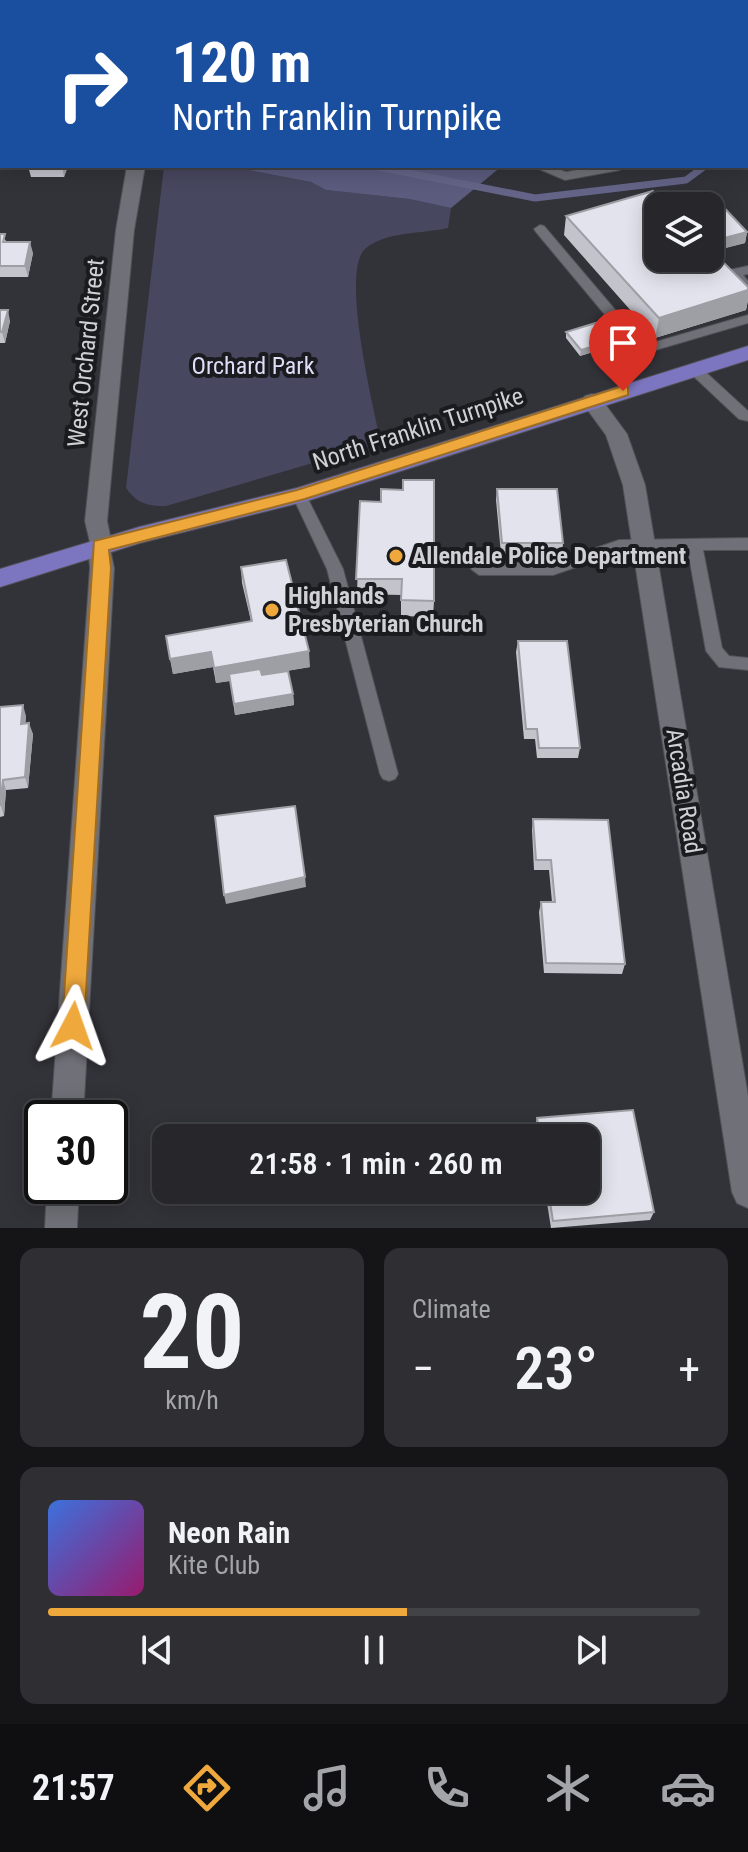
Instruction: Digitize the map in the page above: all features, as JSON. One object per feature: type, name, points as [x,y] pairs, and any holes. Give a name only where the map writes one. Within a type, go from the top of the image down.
[{"type":"main road","name":"North Franklin Turnpike","points":[[0,578],[100,545],[299,495],[748,353]]},
{"type":"street","name":"West Orchard Street","points":[[68,1100],[102,568],[96,521],[125,230],[136,168]]},
{"type":"street","name":"Arcadia Road","points":[[592,401],[618,431],[626,449],[748,1192]]},
{"type":"street","points":[[61,1228],[62,1204]]},
{"type":"lane","points":[[543,168],[565,176],[609,168]]},
{"type":"lane","points":[[540,229],[642,350],[748,319]]},
{"type":"lane","points":[[748,270],[734,273],[748,289]]},
{"type":"lane","points":[[694,369],[747,419]]},
{"type":"lane","points":[[299,495],[335,569],[389,774]]},
{"type":"lane","points":[[479,569],[553,569],[583,561],[607,549],[644,544],[748,544]]},
{"type":"lane","points":[[694,544],[714,651],[725,662],[748,664]]},
{"type":"green space","name":"Orchard Park","points":[[164,168],[238,168],[311,182],[327,190],[409,199],[451,208],[448,228],[383,239],[365,249],[358,263],[357,312],[381,443],[166,506],[143,503],[126,488]]},
{"type":"shaded area","points":[[238,168],[500,168],[451,208],[409,199],[326,190],[311,182]]},
{"type":"building","points":[[644,194],[644,272],[724,272],[724,263],[748,290],[659,318],[566,216]]},
{"type":"building","points":[[724,208],[747,232],[724,238]]},
{"type":"building","points":[[0,234],[5,234],[3,242],[30,242],[25,266],[0,266]]},
{"type":"building","points":[[0,310],[8,310],[2,332],[0,332]]},
{"type":"building","points":[[599,322],[614,340],[581,350],[566,332]]},
{"type":"building","name":"Allendale Police Department","points":[[403,480],[434,480],[434,601],[401,600],[402,579],[356,579],[360,501],[381,502],[381,489],[403,490]]},
{"type":"building","points":[[497,489],[557,489],[563,543],[502,543]]},
{"type":"building","name":"Highlands Presbyterian Church","points":[[286,560],[309,651],[214,668],[211,652],[170,659],[166,636],[252,621],[241,567]]},
{"type":"building","points":[[518,641],[567,641],[580,748],[539,748],[537,729],[526,729]]},
{"type":"building","points":[[260,669],[262,675],[288,671],[293,694],[234,704],[229,674]]},
{"type":"building","points":[[23,705],[21,724],[29,723],[25,777],[3,780],[0,806],[0,707]]},
{"type":"building","points":[[295,806],[305,877],[224,895],[215,816]]},
{"type":"building","points":[[533,819],[608,820],[625,964],[546,963],[541,902],[555,902],[551,860],[536,860]]},
{"type":"building","points":[[633,1110],[654,1212],[553,1221],[550,1204],[600,1204],[600,1124],[538,1124],[537,1118]]},
{"type":"waterway","points":[[383,168],[535,198],[686,180],[702,168]]},
{"type":"place","name":"Allendale Police Department","points":[[396,556]]},
{"type":"place","name":"Highlands Presbyterian Church","points":[[272,610]]},
{"type":"route","points":[[73,1026],[102,568],[100,545],[299,495],[623,391]]}]
